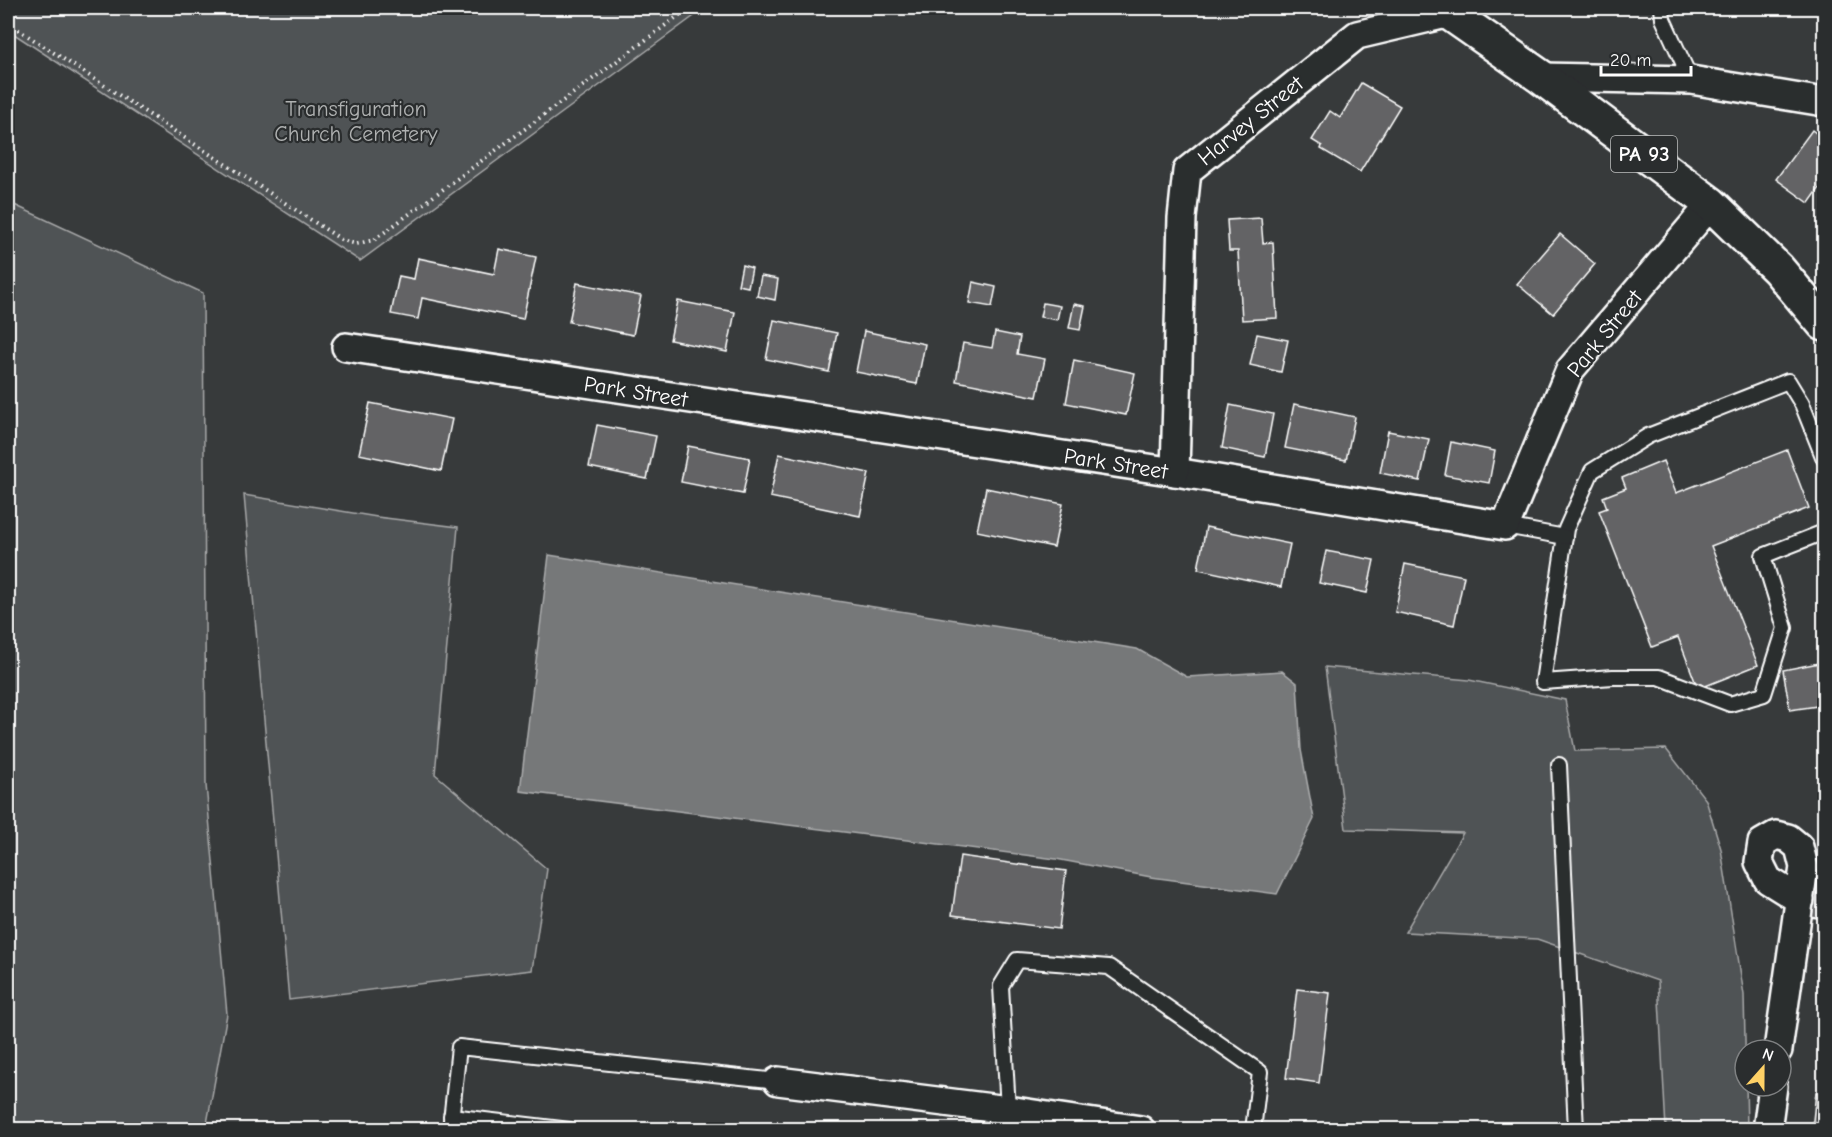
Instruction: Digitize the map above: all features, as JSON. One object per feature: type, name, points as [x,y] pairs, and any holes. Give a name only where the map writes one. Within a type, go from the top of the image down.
[{"type":"highway","name":"PA 93","points":[[1448,9],[1711,204],[1778,269],[1824,324]]},
{"type":"street","name":"Harvey Street","points":[[1175,472],[1182,218],[1187,171],[1357,35],[1448,9]]},
{"type":"street","points":[[1541,76],[1691,80],[1824,102]]},
{"type":"street","name":"Park Street","points":[[345,347],[1175,472],[1504,526],[1570,370],[1711,204]]},
{"type":"street","points":[[1781,1038],[1800,900]]},
{"type":"street","points":[[778,1081],[1007,1120],[1141,1130]]},
{"type":"street","points":[[1767,1130],[1771,1098]]},
{"type":"lane","points":[[1662,8],[1663,19],[1691,80]]},
{"type":"lane","points":[[1824,459],[1802,404],[1788,381],[1648,436],[1592,471],[1566,529],[1543,682],[1612,677],[1659,677],[1730,704],[1764,694],[1785,628],[1762,556],[1824,532]]},
{"type":"lane","points":[[1504,526],[1565,537]]},
{"type":"lane","points":[[1559,765],[1576,1130]]},
{"type":"lane","points":[[1007,1120],[1001,986],[1017,960],[1109,967],[1260,1072],[1253,1130]]},
{"type":"lane","points":[[570,1130],[450,1123],[459,1047],[778,1081]]},
{"type":"path","points":[[8,23],[342,240],[356,244],[374,240],[689,8]]},
{"type":"green space","name":"Transfiguration Church Cemetery","points":[[8,8],[705,8],[360,261],[8,30]]},
{"type":"green space","points":[[8,202],[203,293],[206,785],[227,1014],[206,1129],[8,1129]]},
{"type":"green space","points":[[244,495],[377,517],[458,527],[435,774],[547,869],[532,970],[289,1000]]},
{"type":"green space","points":[[1325,667],[1469,680],[1565,700],[1575,751],[1666,749],[1706,800],[1721,849],[1744,995],[1745,1038],[1733,1038],[1733,1098],[1746,1098],[1747,1129],[1666,1129],[1658,981],[1537,939],[1405,932],[1463,833],[1346,829]]},
{"type":"shaded area","points":[[549,555],[1137,649],[1187,677],[1282,671],[1297,683],[1301,750],[1314,819],[1277,894],[1151,877],[1056,859],[520,791]]},
{"type":"building","points":[[1361,83],[1400,106],[1360,172],[1321,149],[1322,146],[1312,140],[1330,111],[1340,118]]},
{"type":"building","points":[[1812,130],[1824,139],[1824,182],[1809,203],[1776,179]]},
{"type":"building","points":[[1261,218],[1263,243],[1273,242],[1277,318],[1242,320],[1238,251],[1229,251],[1227,220]]},
{"type":"building","points":[[1560,234],[1595,264],[1553,314],[1517,284]]},
{"type":"building","points":[[499,249],[536,257],[523,319],[422,298],[418,319],[391,314],[399,276],[414,279],[418,258],[494,274]]},
{"type":"building","points":[[742,265],[752,268],[748,287],[738,285]]},
{"type":"building","points":[[761,276],[778,279],[775,300],[757,296]]},
{"type":"building","points":[[973,282],[996,287],[992,307],[969,303]]},
{"type":"building","points":[[577,283],[641,296],[633,335],[569,322]]},
{"type":"building","points":[[678,301],[735,312],[727,352],[670,340]]},
{"type":"building","points":[[1043,303],[1060,306],[1057,320],[1040,317]]},
{"type":"building","points":[[1074,304],[1085,306],[1080,330],[1069,328]]},
{"type":"building","points":[[774,320],[837,333],[829,372],[766,359]]},
{"type":"building","points":[[864,331],[925,344],[917,384],[856,372]]},
{"type":"building","points":[[995,332],[1020,337],[1017,354],[1045,359],[1037,397],[956,381],[963,343],[992,348]]},
{"type":"building","points":[[1257,334],[1288,340],[1281,372],[1250,365]]},
{"type":"building","points":[[1074,360],[1135,373],[1126,415],[1066,403]]},
{"type":"building","points":[[370,403],[452,419],[441,471],[359,454]]},
{"type":"building","points":[[1294,404],[1355,417],[1346,460],[1285,448]]},
{"type":"building","points":[[1230,405],[1273,414],[1265,457],[1222,448]]},
{"type":"building","points":[[597,425],[656,436],[647,479],[589,467]]},
{"type":"building","points":[[1388,431],[1429,439],[1420,481],[1380,473]]},
{"type":"building","points":[[1451,442],[1495,451],[1489,483],[1445,475]]},
{"type":"building","points":[[688,446],[750,458],[743,494],[681,482]]},
{"type":"building","points":[[1787,450],[1809,508],[1711,546],[1758,665],[1698,689],[1678,637],[1652,647],[1599,511],[1607,508],[1603,497],[1626,488],[1622,478],[1663,461],[1676,493]]},
{"type":"building","points":[[779,454],[869,473],[860,516],[770,497]]},
{"type":"building","points":[[986,488],[1063,504],[1054,547],[977,531]]},
{"type":"building","points":[[1206,527],[1290,544],[1281,587],[1198,569]]},
{"type":"building","points":[[1326,551],[1374,560],[1367,593],[1319,583]]},
{"type":"building","points":[[1405,564],[1464,576],[1454,625],[1395,612]]},
{"type":"building","points":[[1824,662],[1824,705],[1790,710],[1783,670]]},
{"type":"building","points":[[960,856],[1066,871],[1059,929],[952,915]]},
{"type":"building","points":[[1816,865],[1824,866],[1824,919],[1810,917]]},
{"type":"building","points":[[1297,989],[1330,993],[1319,1083],[1286,1078]]},
{"type":"building","points":[[1816,1092],[1824,1094],[1824,1130],[1812,1130]]}]
